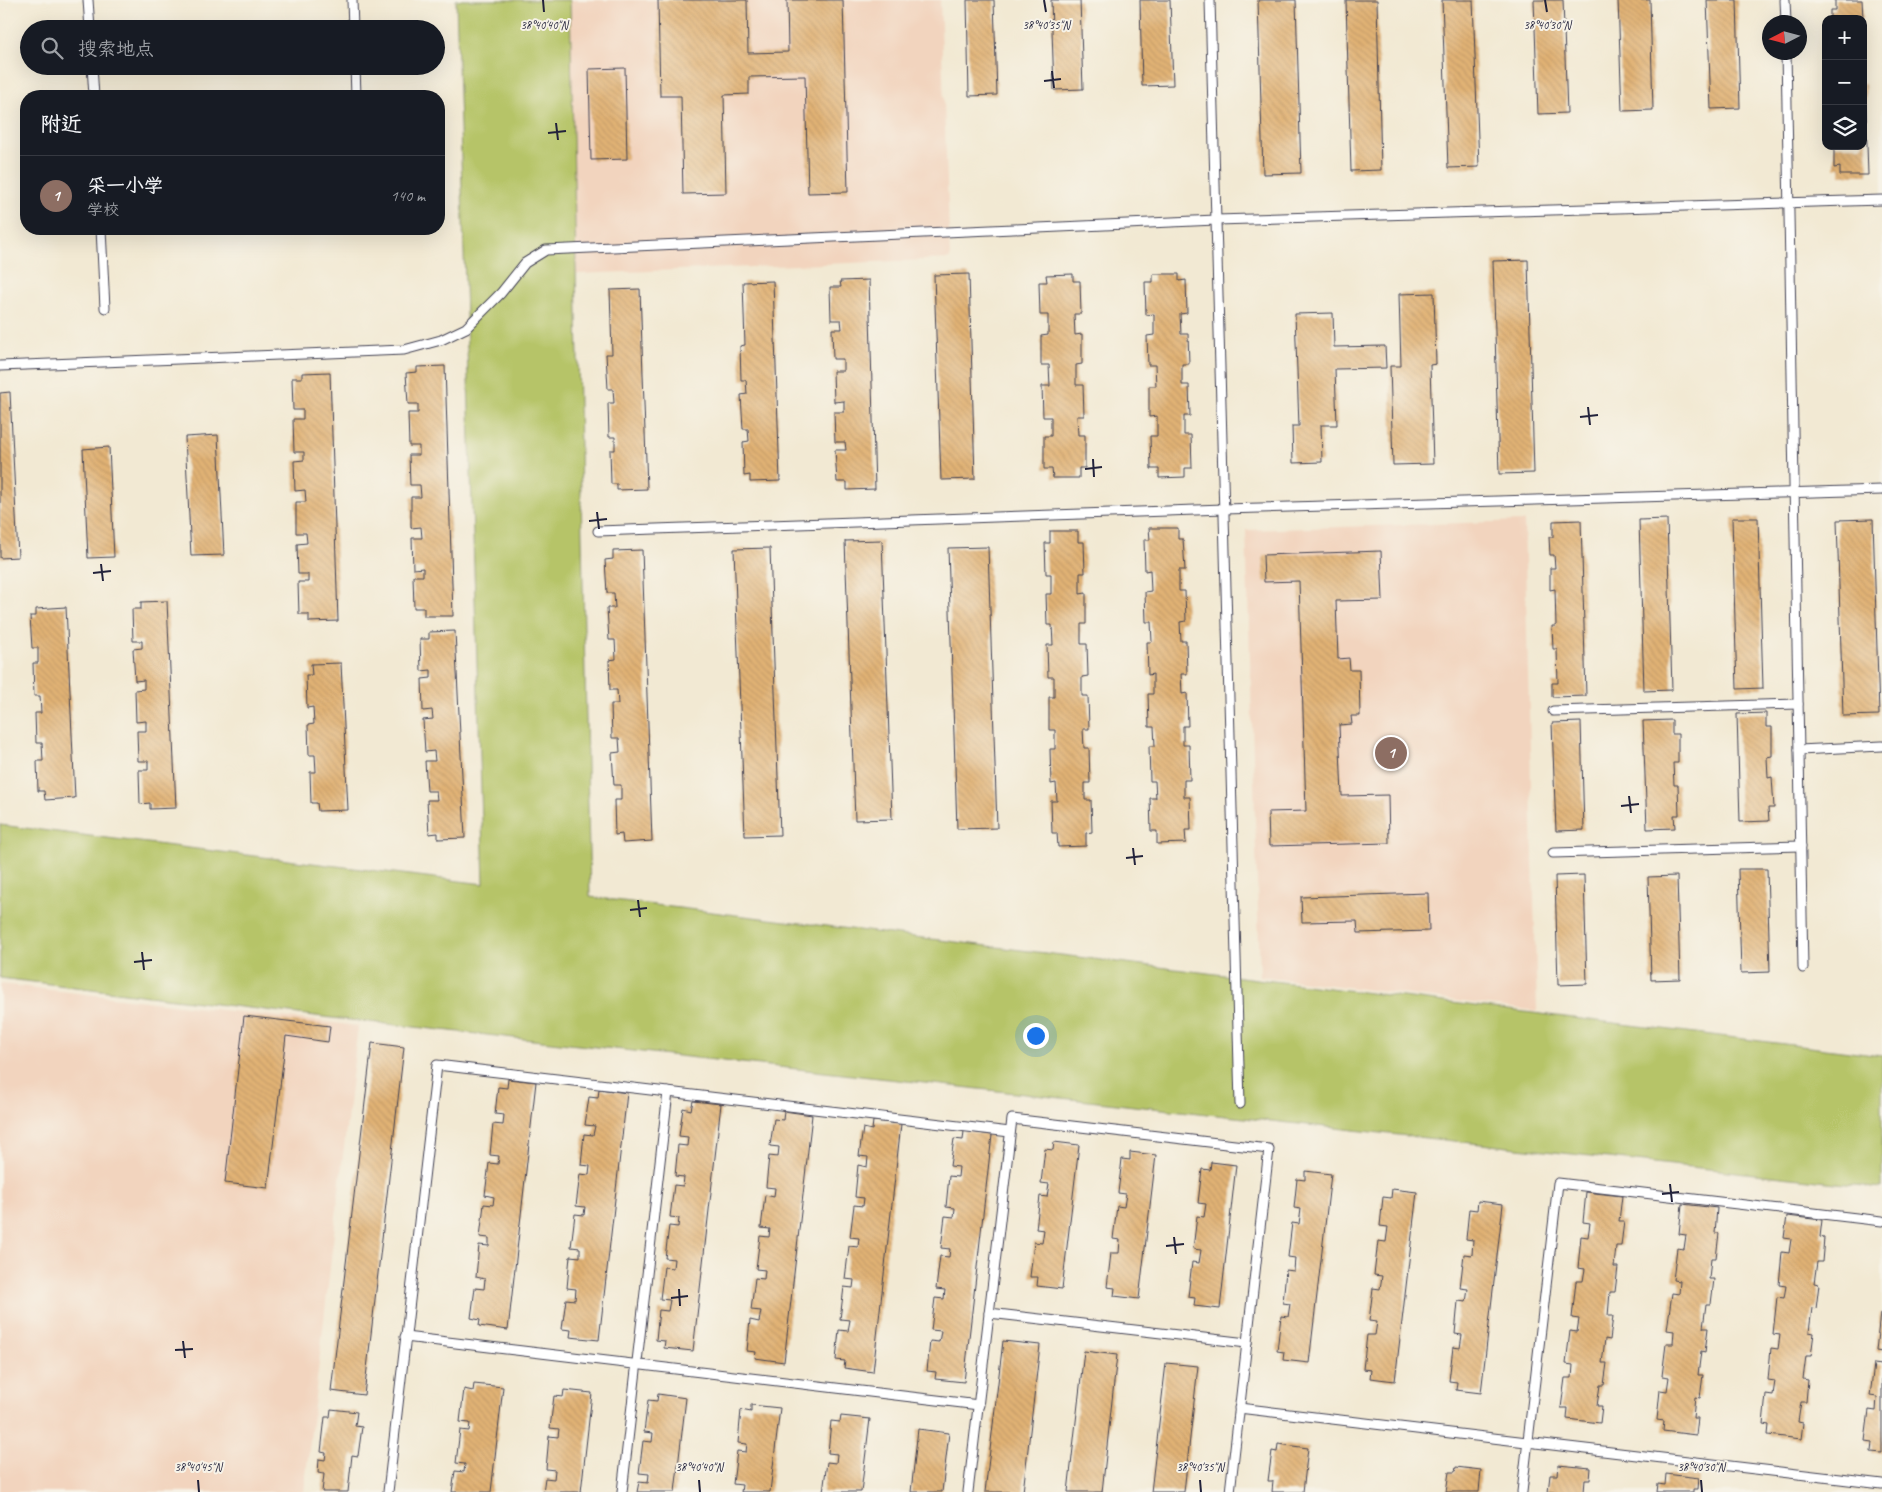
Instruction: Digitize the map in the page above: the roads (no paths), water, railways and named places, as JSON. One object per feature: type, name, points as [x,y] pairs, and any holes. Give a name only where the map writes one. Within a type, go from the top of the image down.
[{"type":"lane","points":[[88,0],[89,20]]},
{"type":"lane","points":[[352,0],[353,20]]},
{"type":"lane","points":[[1210,0],[1240,1104]]},
{"type":"lane","points":[[1785,0],[1786,15]]},
{"type":"lane","points":[[1786,60],[1803,968]]},
{"type":"lane","points":[[93,75],[94,90]]},
{"type":"lane","points":[[355,75],[356,90]]},
{"type":"lane","points":[[0,366],[404,350],[441,340],[466,328],[501,293],[525,263],[546,250],[1216,220],[1882,200]]},
{"type":"lane","points":[[101,235],[105,308]]},
{"type":"lane","points":[[598,531],[1224,509],[1882,490]]},
{"type":"lane","points":[[1553,712],[1798,704]]},
{"type":"lane","points":[[1799,750],[1882,746]]},
{"type":"lane","points":[[1554,853],[1801,846]]},
{"type":"lane","points":[[388,1492],[437,1065],[1010,1132]]},
{"type":"lane","points":[[622,1492],[668,1092]]},
{"type":"lane","points":[[968,1492],[1012,1119],[1269,1149],[1230,1492]]},
{"type":"lane","points":[[1522,1492],[1558,1183],[1882,1221]]},
{"type":"lane","points":[[989,1313],[1247,1343]]},
{"type":"lane","points":[[405,1338],[979,1405]]},
{"type":"lane","points":[[1240,1408],[1882,1484]]},
{"type":"place","name":"采一小学","points":[[1391,753]]}]
